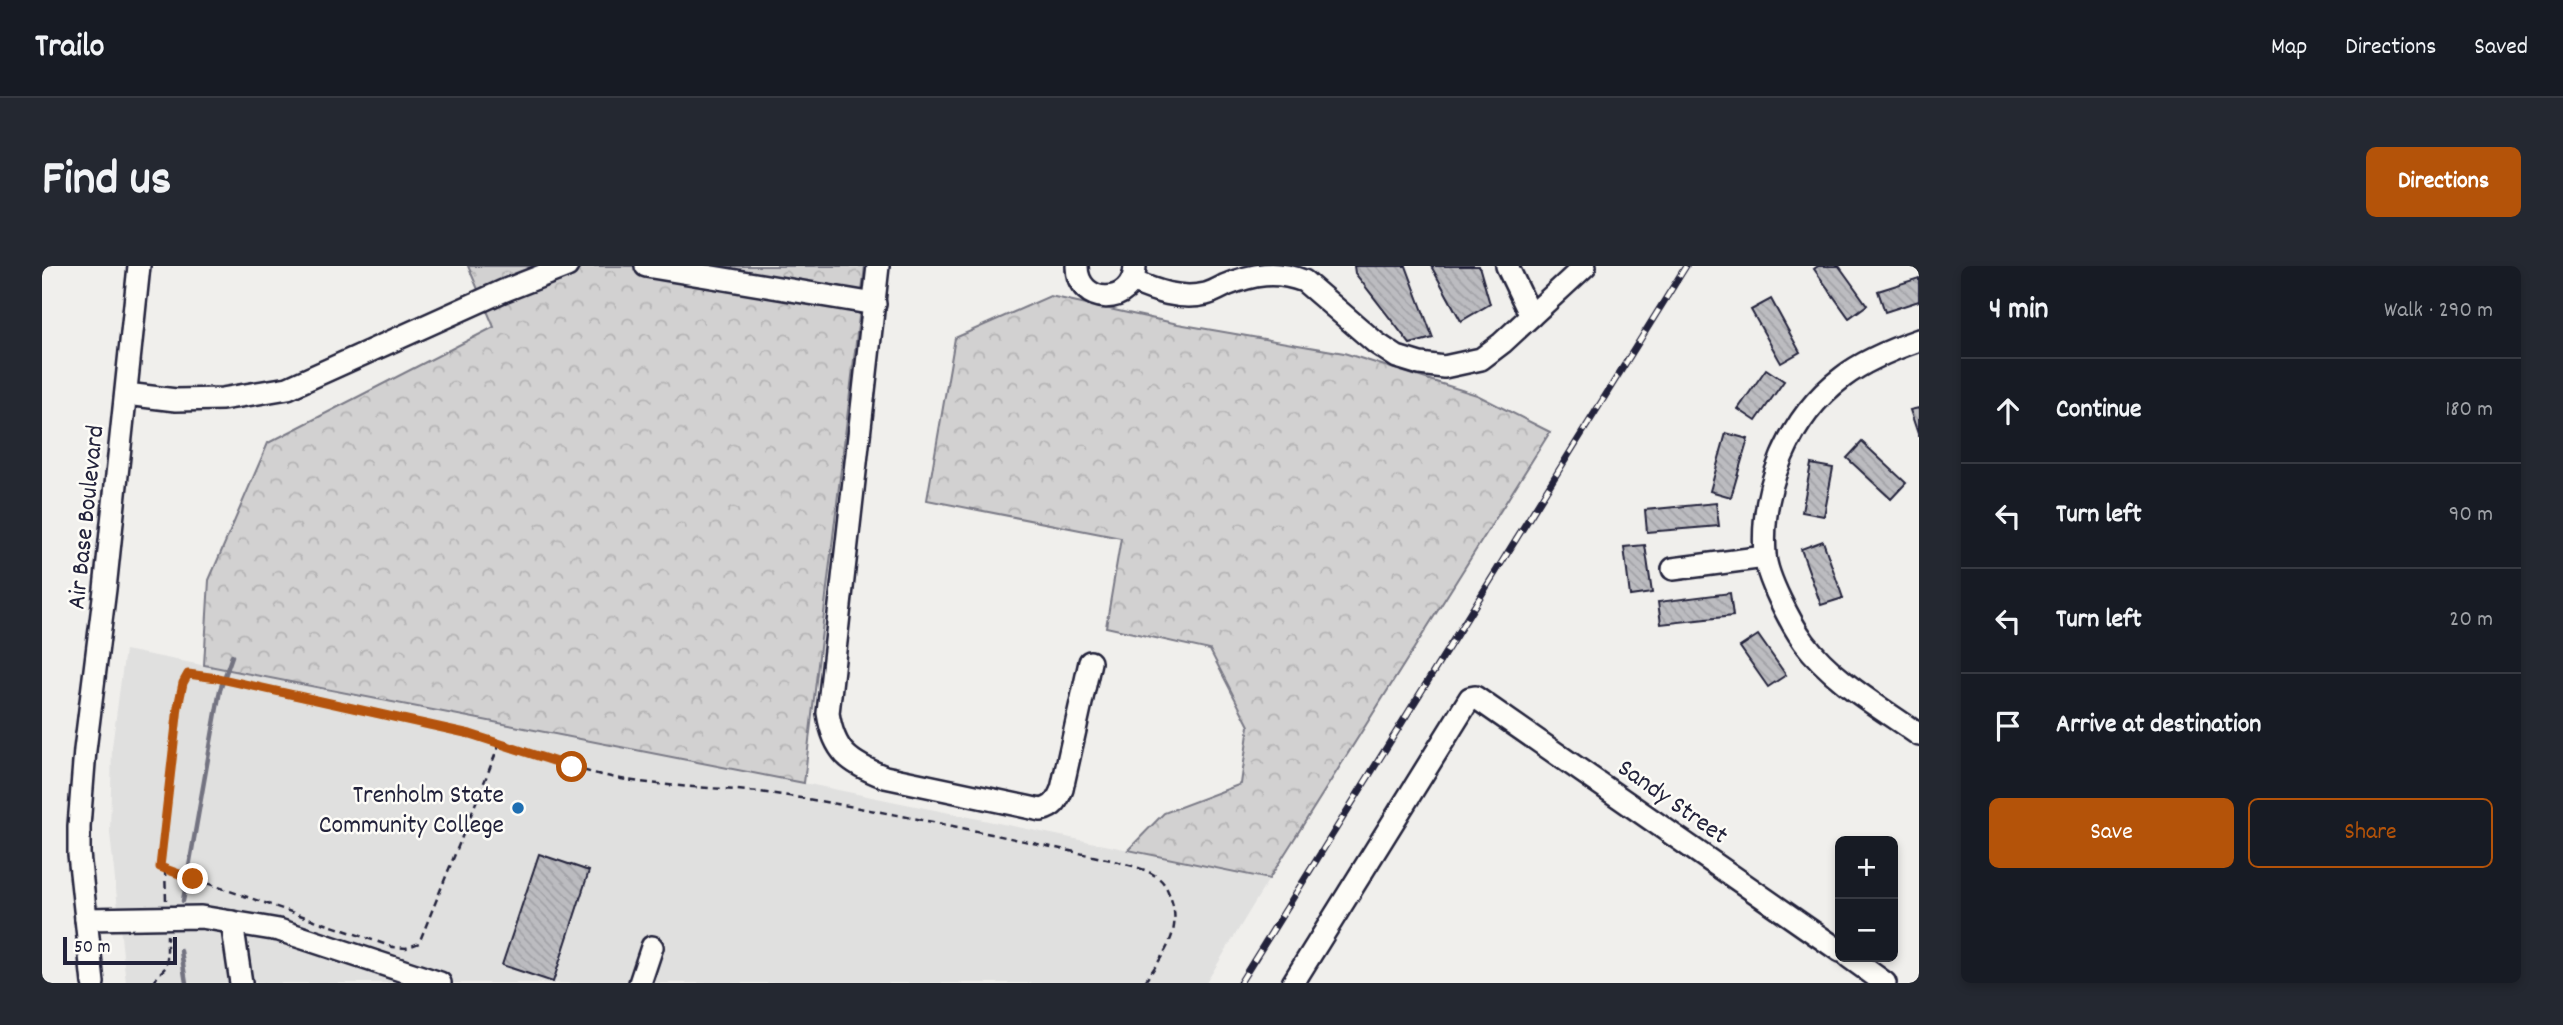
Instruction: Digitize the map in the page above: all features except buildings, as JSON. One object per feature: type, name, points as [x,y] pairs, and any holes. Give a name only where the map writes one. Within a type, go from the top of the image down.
[{"type":"street","name":"Air Base Boulevard","points":[[93,983],[79,854],[81,801],[139,266]]},
{"type":"street","points":[[126,394],[176,400],[222,399],[288,388],[503,291],[567,266]]},
{"type":"street","points":[[646,266],[875,304]]},
{"type":"street","points":[[878,266],[828,713],[831,732],[838,748],[849,759],[885,777],[1041,810],[1051,808],[1062,789],[1090,662]]},
{"type":"street","points":[[1077,266],[1080,282],[1095,295],[1114,296],[1122,293],[1134,273],[1155,291],[1189,295],[1206,294],[1252,275],[1292,271],[1376,343],[1397,357],[1420,365],[1444,367],[1481,359],[1585,266]]},
{"type":"street","points":[[1507,266],[1531,316]]},
{"type":"street","points":[[1919,340],[1885,353],[1842,377],[1814,404],[1800,423],[1790,438],[1774,478],[1768,509],[1765,557],[1791,622],[1819,660],[1843,681],[1919,735]]},
{"type":"street","points":[[1673,569],[1765,557]]},
{"type":"street","name":"Sandy Street","points":[[1293,983],[1463,710],[1471,698],[1475,697],[1835,948]]},
{"type":"street","points":[[86,919],[201,917],[279,930],[429,981]]},
{"type":"street","points":[[232,922],[241,983]]},
{"type":"street","points":[[640,983],[652,947]]},
{"type":"street","points":[[1856,962],[1885,983]]},
{"type":"path","points":[[500,743],[419,943],[406,948],[393,947],[160,867],[178,707],[183,683],[188,674],[236,682],[500,743],[602,775],[640,782],[778,795],[886,812],[1143,869],[1159,878],[1168,889],[1174,909],[1175,929],[1170,946],[1144,983]]},
{"type":"shaded area","name":"Trenholm State Community College","points":[[125,650],[804,783],[1269,879],[1206,983],[126,983],[110,833],[112,747]]},
{"type":"green space","points":[[468,266],[865,266],[804,783],[204,665],[209,580],[268,443],[494,327]]},
{"type":"green space","points":[[1050,296],[1178,324],[1344,353],[1477,395],[1550,432],[1269,879],[1128,850],[1164,813],[1241,784],[1249,726],[1210,650],[1106,627],[1121,538],[927,500],[955,338]]},
{"type":"waterway","points":[[183,901],[220,690],[232,656]]},
{"type":"waterway","points":[[181,951],[186,983]]},
{"type":"railway","points":[[1240,983],[1686,266]]},
{"type":"place","name":"Trenholm State Community College","points":[[518,808]]},
{"type":"route","points":[[193,879],[160,867],[178,707],[183,683],[188,674],[217,678],[470,734],[572,767]]}]
